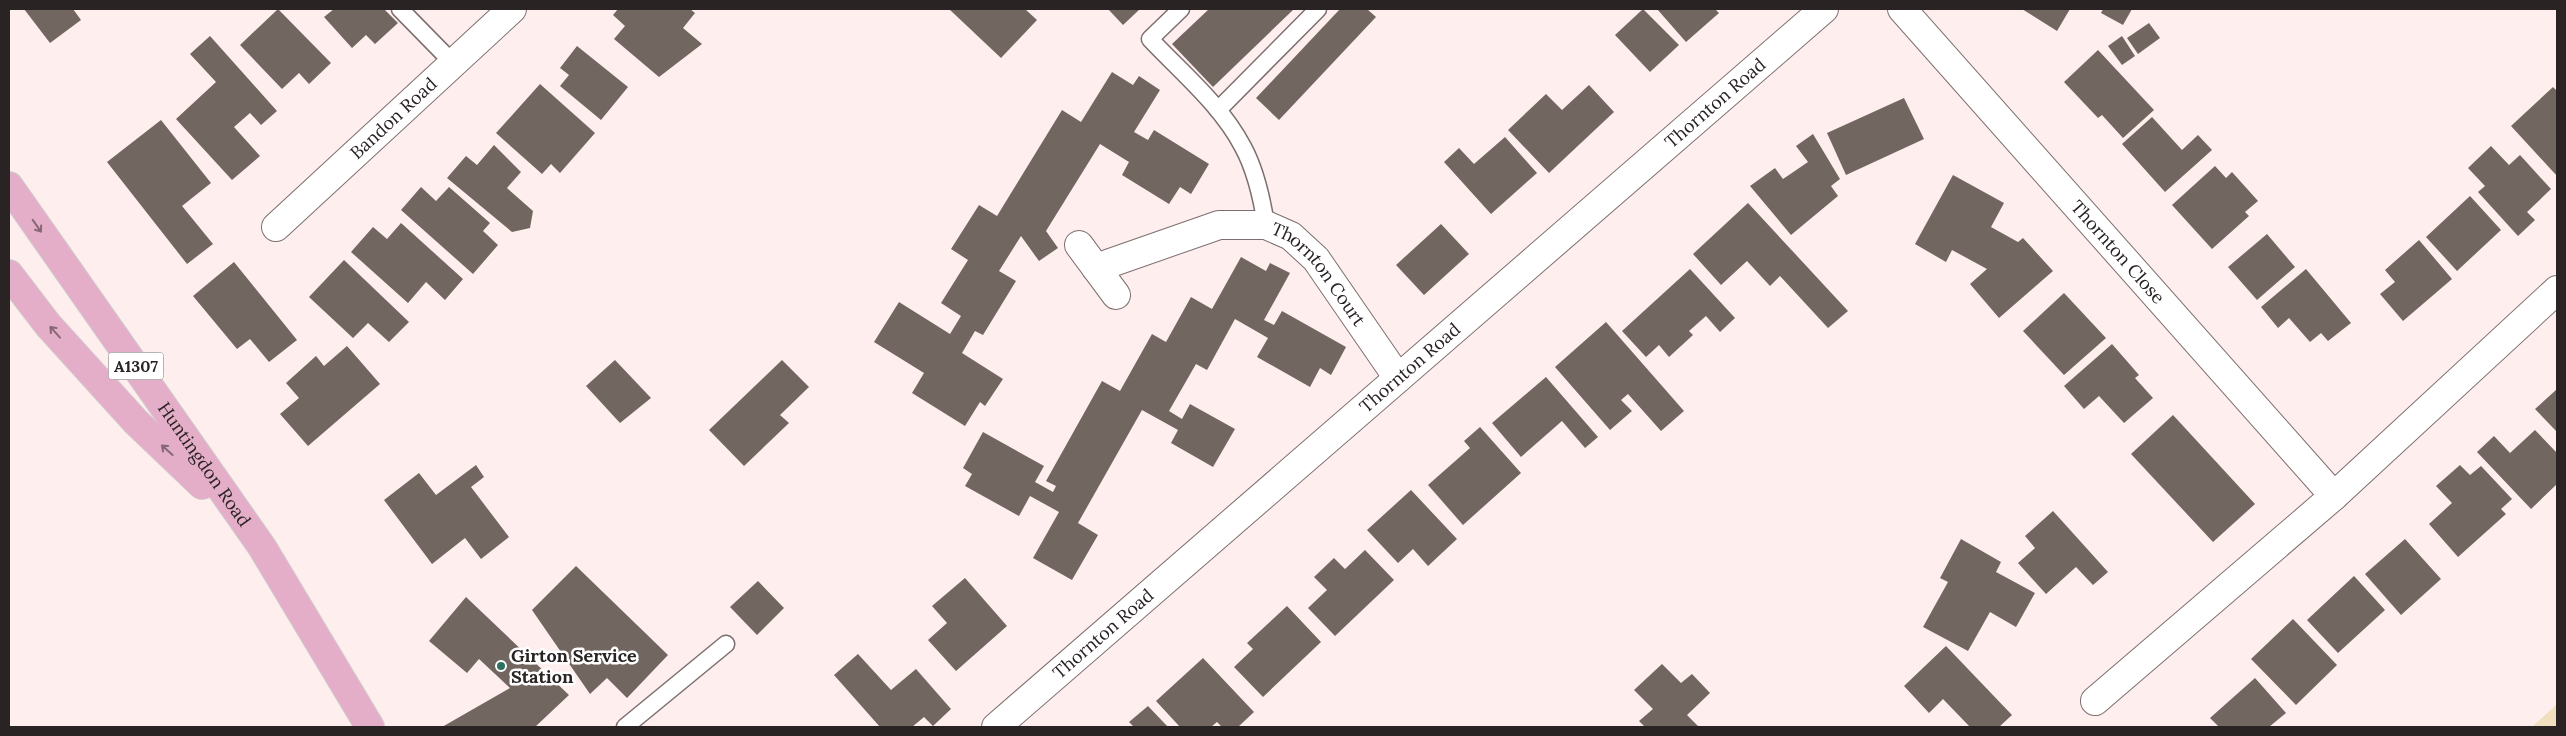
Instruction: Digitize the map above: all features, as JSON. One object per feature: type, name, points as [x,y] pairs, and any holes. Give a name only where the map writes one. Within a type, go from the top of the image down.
[{"type":"main road","name":"Huntingdon Road","points":[[9,186],[262,547],[370,727]]},
{"type":"main road","name":"Huntingdon Road","points":[[9,274],[48,325],[136,422],[180,461],[262,547]]},
{"type":"street","name":"Bandon Road","points":[[276,228],[512,9]]},
{"type":"street","name":"Thornton Road","points":[[996,727],[1824,9]]},
{"type":"street","name":"Thornton Close","points":[[1902,9],[2334,496]]},
{"type":"street","name":"Thornton Court","points":[[1096,268],[1218,224],[1266,225],[1291,236],[1316,259],[1398,378]]},
{"type":"street","points":[[1079,245],[1116,295]]},
{"type":"street","points":[[2095,701],[2334,496],[2557,290]]},
{"type":"lane","points":[[400,9],[453,63]]},
{"type":"lane","points":[[1181,9],[1150,39],[1218,110],[1244,148],[1261,196],[1266,225]]},
{"type":"lane","points":[[1218,110],[1318,9]]},
{"type":"lane","points":[[625,727],[726,644]]},
{"type":"shaded area","points":[[2557,704],[2557,727],[2532,727]]},
{"type":"building","points":[[24,9],[73,9],[81,20],[50,43]]},
{"type":"building","points":[[278,9],[331,63],[309,84],[299,73],[282,89],[240,45]]},
{"type":"building","points":[[334,9],[384,9],[398,23],[375,44],[366,35],[352,48],[324,17]]},
{"type":"building","points":[[618,9],[690,9],[695,13],[683,28],[702,44],[659,77],[614,39],[625,26],[613,15]]},
{"type":"building","points":[[949,9],[1025,9],[1037,20],[1001,58]]},
{"type":"building","points":[[1108,9],[1140,9],[1123,25]]},
{"type":"building","points":[[1209,9],[1294,9],[1213,87],[1172,44]]},
{"type":"building","points":[[1340,9],[1367,9],[1376,17],[1279,120],[1256,98]]},
{"type":"building","points":[[1643,9],[1679,45],[1650,72],[1615,35]]},
{"type":"building","points":[[1657,9],[1715,9],[1719,13],[1686,42]]},
{"type":"building","points":[[2022,9],[2070,9],[2057,31]]},
{"type":"building","points":[[2103,9],[2132,9],[2123,25],[2101,13]]},
{"type":"building","points":[[2149,23],[2160,38],[2138,54],[2127,38]]},
{"type":"building","points":[[210,36],[277,111],[261,125],[250,113],[234,127],[260,156],[232,180],[176,119],[216,82],[190,54]]},
{"type":"building","points":[[2122,36],[2135,56],[2122,65],[2108,46]]},
{"type":"building","points":[[577,46],[628,87],[601,120],[560,86],[569,75],[560,68]]},
{"type":"building","points":[[2098,50],[2154,110],[2123,138],[2102,115],[2098,118],[2064,82]]},
{"type":"building","points":[[1112,72],[1133,85],[1139,76],[1160,90],[1134,132],[1148,140],[1154,130],[1209,164],[1191,194],[1180,187],[1169,204],[1122,175],[1129,162],[1100,144],[1046,231],[1058,248],[1039,261],[1021,236],[999,271],[1016,281],[983,335],[975,331],[962,353],[1003,379],[985,406],[980,402],[965,426],[912,393],[924,373],[874,342],[899,302],[950,334],[961,316],[941,303],[968,260],[951,249],[979,205],[997,216],[1062,110],[1081,122]]},
{"type":"building","points":[[540,84],[595,133],[560,173],[551,164],[542,174],[496,133]]},
{"type":"building","points":[[1589,85],[1614,112],[1549,173],[1508,130],[1546,94],[1562,110]]},
{"type":"building","points":[[2553,87],[2557,91],[2557,176],[2511,126]]},
{"type":"building","points":[[1904,98],[1924,139],[1846,175],[1827,133]]},
{"type":"building","points":[[2152,117],[2182,150],[2198,135],[2212,150],[2165,192],[2122,144]]},
{"type":"building","points":[[161,120],[211,183],[182,206],[213,244],[187,264],[107,162]]},
{"type":"building","points":[[1813,134],[1840,179],[1831,186],[1838,196],[1791,235],[1750,186],[1775,168],[1783,179],[1808,162],[1796,146]]},
{"type":"building","points":[[1505,137],[1537,173],[1491,214],[1444,162],[1459,148],[1474,164]]},
{"type":"building","points":[[494,145],[521,172],[507,188],[533,211],[530,228],[512,232],[447,178],[466,156],[477,165]]},
{"type":"building","points":[[2491,146],[2509,165],[2520,155],[2551,189],[2527,212],[2535,220],[2518,236],[2478,192],[2485,186],[2468,168]]},
{"type":"building","points":[[2215,166],[2226,178],[2232,172],[2258,201],[2245,212],[2249,216],[2212,249],[2172,205]]},
{"type":"building","points":[[1953,175],[2004,203],[1991,227],[2018,242],[2023,238],[2053,271],[1999,318],[1970,284],[1987,269],[1952,250],[1946,262],[1915,244]]},
{"type":"building","points":[[421,187],[436,201],[449,187],[490,223],[483,231],[498,245],[473,274],[401,210]]},
{"type":"building","points":[[2470,196],[2501,230],[2457,271],[2426,237]]},
{"type":"building","points":[[1748,203],[1848,311],[1828,328],[1780,276],[1770,286],[1747,261],[1721,285],[1693,254]]},
{"type":"building","points":[[401,223],[463,279],[445,300],[426,282],[408,303],[351,252],[373,227],[387,239]]},
{"type":"building","points":[[1441,224],[1469,254],[1424,295],[1396,265]]},
{"type":"building","points":[[2267,234],[2295,267],[2257,300],[2228,267]]},
{"type":"building","points":[[2419,240],[2452,279],[2403,321],[2380,294],[2395,282],[2385,270]]},
{"type":"building","points":[[1241,257],[1266,271],[1270,263],[1290,273],[1264,320],[1274,325],[1282,311],[1346,347],[1331,375],[1320,368],[1310,387],[1257,357],[1268,338],[1235,319],[1207,370],[1196,364],[1169,411],[1182,419],[1190,404],[1235,429],[1213,467],[1171,443],[1178,430],[1142,410],[1078,523],[1098,535],[1072,580],[1033,558],[1059,512],[1030,496],[1019,516],[965,486],[972,474],[963,468],[983,432],[1044,466],[1035,482],[1053,492],[1056,486],[1046,481],[1102,381],[1120,391],[1152,334],[1166,342],[1191,297],[1212,309]]},
{"type":"building","points":[[344,260],[409,322],[389,342],[368,323],[353,338],[309,297]]},
{"type":"building","points":[[234,262],[297,340],[269,362],[250,339],[237,349],[193,296]]},
{"type":"building","points":[[1690,269],[1735,318],[1720,332],[1706,316],[1689,331],[1693,335],[1669,357],[1659,345],[1646,357],[1622,331]]},
{"type":"building","points":[[2306,269],[2351,323],[2328,341],[2321,333],[2310,342],[2289,318],[2278,328],[2261,307]]},
{"type":"building","points":[[2064,293],[2106,338],[2064,375],[2023,331]]},
{"type":"building","points":[[1606,322],[1684,411],[1661,431],[1628,394],[1621,400],[1632,411],[1610,430],[1555,367]]},
{"type":"building","points":[[2112,344],[2139,375],[2135,378],[2153,398],[2124,423],[2099,396],[2084,409],[2064,386]]},
{"type":"building","points":[[347,346],[380,384],[308,446],[280,414],[299,398],[286,383],[316,356],[324,366]]},
{"type":"building","points":[[615,360],[651,398],[620,423],[586,386]]},
{"type":"building","points":[[782,360],[809,387],[780,415],[789,423],[744,466],[709,430]]},
{"type":"building","points":[[1546,377],[1598,437],[1585,448],[1562,421],[1521,457],[1492,423]]},
{"type":"building","points":[[2556,390],[2557,392],[2557,432],[2535,409]]},
{"type":"building","points":[[2173,415],[2255,504],[2213,542],[2131,454]]},
{"type":"building","points":[[1480,427],[1521,473],[1463,525],[1428,485],[1470,448],[1464,441]]},
{"type":"building","points":[[2535,430],[2557,453],[2557,484],[2531,509],[2477,452],[2494,436],[2510,453]]},
{"type":"building","points":[[476,465],[484,477],[471,487],[509,537],[481,559],[465,538],[432,564],[384,500],[419,473],[436,495]]},
{"type":"building","points":[[2460,465],[2470,475],[2481,466],[2512,499],[2501,509],[2506,514],[2458,557],[2429,524],[2452,503],[2436,486]]},
{"type":"building","points":[[1411,490],[1457,539],[1428,566],[1413,549],[1398,563],[1367,530]]},
{"type":"building","points":[[2053,511],[2108,572],[2093,585],[2076,567],[2046,594],[2018,563],[2035,548],[2025,536]]},
{"type":"building","points":[[1961,539],[2001,562],[1996,572],[2035,593],[2016,627],[1990,612],[1968,651],[1923,627],[1948,582],[1940,578]]},
{"type":"building","points":[[2405,539],[2441,579],[2401,615],[2365,574]]},
{"type":"building","points":[[1365,550],[1394,580],[1335,636],[1308,608],[1327,590],[1314,577],[1334,558],[1345,569]]},
{"type":"building","points":[[576,566],[668,655],[627,698],[607,678],[590,694],[532,610]]},
{"type":"building","points":[[2354,576],[2385,610],[2338,653],[2307,620]]},
{"type":"building","points":[[965,578],[1007,626],[956,671],[928,640],[947,623],[932,606]]},
{"type":"building","points":[[758,581],[784,608],[757,635],[730,607]]},
{"type":"building","points":[[466,597],[569,695],[535,727],[442,727],[510,688],[479,659],[467,673],[429,641]]},
{"type":"building","points":[[1287,606],[1321,642],[1263,697],[1234,667],[1253,649],[1247,643]]},
{"type":"building","points":[[2293,619],[2337,665],[2296,705],[2251,659]]},
{"type":"building","points":[[1946,646],[2012,715],[1999,727],[1970,727],[1943,699],[1929,713],[1904,686]]},
{"type":"building","points":[[858,654],[891,690],[916,669],[951,709],[933,726],[924,717],[912,727],[880,727],[834,675]]},
{"type":"building","points":[[1203,658],[1254,712],[1238,727],[1222,727],[1217,722],[1211,727],[1180,727],[1156,701]]},
{"type":"building","points":[[1662,664],[1681,683],[1692,674],[1710,693],[1687,715],[1699,727],[1645,727],[1639,721],[1653,709],[1634,690]]},
{"type":"building","points":[[2255,678],[2286,713],[2269,727],[2219,727],[2210,718]]},
{"type":"building","points":[[1148,706],[1168,727],[1134,727],[1129,722]]},
{"type":"place","name":"Girton Service Station","points":[[501,666]]}]
